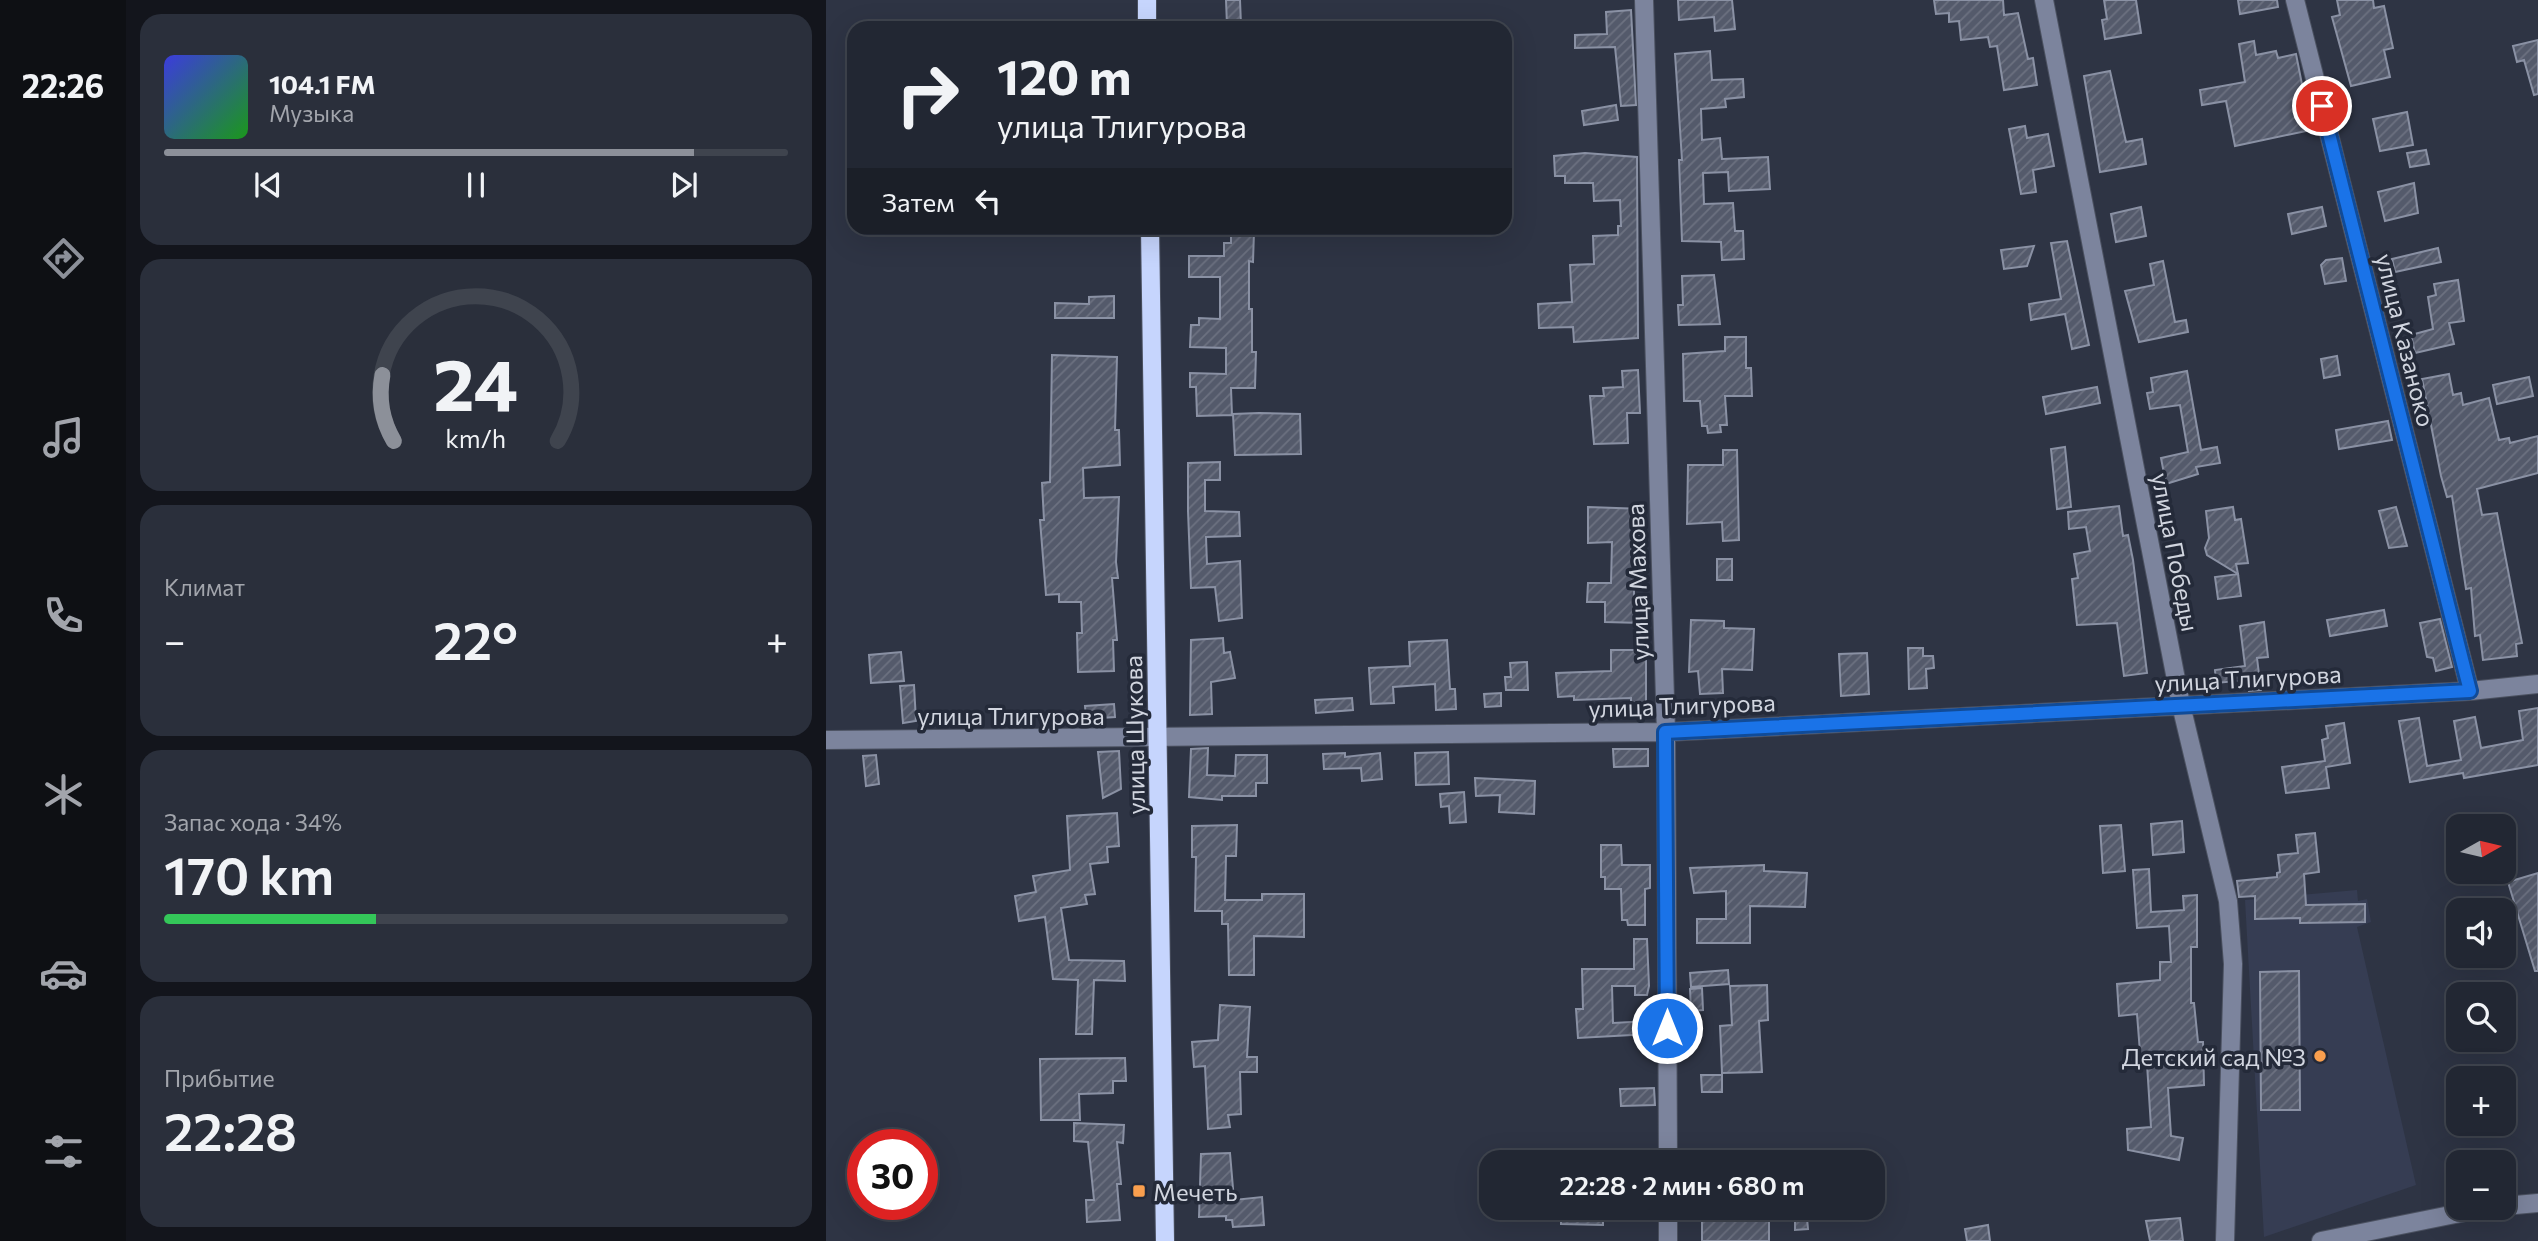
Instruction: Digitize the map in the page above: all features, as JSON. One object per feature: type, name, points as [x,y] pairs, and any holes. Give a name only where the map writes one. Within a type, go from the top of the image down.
[{"type":"main road","points":[[1147,0],[1147,21]]},
{"type":"main road","name":"улица Шукова","points":[[1150,235],[1165,1241]]},
{"type":"street","name":"улица Махова","points":[[1644,0],[1665,732],[1668,1150]]},
{"type":"street","name":"улица Победы","points":[[2044,0],[2181,705],[2228,901],[2233,964],[2225,1241]]},
{"type":"street","name":"улица Казаноко","points":[[2295,0],[2470,691]]},
{"type":"street","name":"улица Тлигурова","points":[[826,740],[1159,739],[1665,732],[2470,691],[2538,684]]},
{"type":"street","points":[[2516,1205],[2538,1203]]},
{"type":"street","points":[[2321,1241],[2446,1216]]},
{"type":"street","points":[[1668,1220],[1668,1241]]},
{"type":"shaded area","name":"Детский сад №3","points":[[2357,890],[2358,901],[2367,899],[2371,922],[2357,927],[2416,1185],[2264,1237],[2245,900]]},
{"type":"building","points":[[1226,0],[1240,0],[1241,21],[1227,21]]},
{"type":"building","points":[[1678,0],[1732,0],[1735,29],[1715,31],[1714,17],[1679,20]]},
{"type":"building","points":[[1934,0],[2003,0],[2004,15],[2018,13],[2028,59],[2033,58],[2037,85],[2004,90],[1997,46],[1990,47],[1988,37],[1961,40],[1959,21],[1949,22],[1949,13],[1936,14]]},
{"type":"building","points":[[2104,0],[2136,0],[2141,33],[2105,39],[2102,20],[2107,19]]},
{"type":"building","points":[[2238,0],[2277,0],[2278,7],[2240,14]]},
{"type":"building","points":[[2337,0],[2373,0],[2374,8],[2384,6],[2393,48],[2384,50],[2390,77],[2351,86],[2332,17],[2340,15]]},
{"type":"building","points":[[1631,10],[1636,105],[1621,106],[1615,47],[1575,48],[1575,35],[1607,34],[1606,12]]},
{"type":"building","points":[[2538,40],[2538,94],[2534,95],[2524,60],[2517,62],[2513,46]]},
{"type":"building","points":[[2254,41],[2256,55],[2276,51],[2278,58],[2296,54],[2311,130],[2235,146],[2226,101],[2202,105],[2200,90],[2245,82],[2239,44]]},
{"type":"building","points":[[1710,51],[1712,80],[1743,79],[1744,97],[1725,99],[1726,107],[1701,109],[1702,140],[1720,138],[1722,159],[1768,157],[1770,189],[1729,191],[1728,172],[1703,173],[1704,204],[1733,203],[1735,231],[1743,231],[1744,259],[1722,260],[1721,242],[1682,241],[1679,160],[1682,160],[1675,54]]},
{"type":"building","points":[[2110,71],[2126,142],[2142,139],[2146,164],[2100,172],[2084,76]]},
{"type":"building","points":[[1616,105],[1618,120],[1584,125],[1582,111]]},
{"type":"building","points":[[2407,112],[2413,145],[2380,151],[2373,119]]},
{"type":"building","points":[[2025,126],[2027,138],[2048,134],[2054,166],[2033,170],[2036,192],[2021,194],[2009,129]]},
{"type":"building","points":[[2426,150],[2429,164],[2410,167],[2407,153]]},
{"type":"building","points":[[1585,153],[1637,157],[1638,338],[1574,342],[1573,327],[1539,328],[1538,304],[1572,302],[1570,265],[1594,264],[1593,236],[1618,235],[1618,226],[1621,226],[1620,200],[1594,201],[1593,183],[1565,183],[1565,176],[1555,176],[1554,156]]},
{"type":"building","points":[[2414,183],[2418,213],[2385,221],[2378,192]]},
{"type":"building","points":[[2141,207],[2146,236],[2116,242],[2111,214]]},
{"type":"building","points":[[2322,207],[2326,226],[2292,234],[2288,214]]},
{"type":"building","points":[[1231,235],[1254,235],[1253,262],[1249,261],[1249,309],[1252,309],[1252,352],[1256,352],[1255,388],[1231,388],[1232,415],[1197,416],[1196,387],[1190,387],[1190,373],[1226,374],[1226,348],[1190,347],[1191,325],[1199,325],[1199,318],[1220,319],[1220,277],[1189,277],[1189,256],[1224,256],[1224,243],[1231,243]]},
{"type":"building","points":[[2067,241],[2089,345],[2072,349],[2065,314],[2031,320],[2029,304],[2061,299],[2051,243]]},
{"type":"building","points":[[2034,246],[2027,266],[2004,269],[2001,250]]},
{"type":"building","points":[[2438,248],[2441,262],[2395,272],[2392,259]]},
{"type":"building","points":[[2342,258],[2346,281],[2325,284],[2321,265],[2326,260]]},
{"type":"building","points":[[2163,261],[2175,322],[2186,320],[2188,332],[2139,342],[2125,291],[2154,285],[2150,264]]},
{"type":"building","points":[[1714,275],[1720,324],[1679,325],[1678,305],[1683,305],[1682,276]]},
{"type":"building","points":[[2458,280],[2464,321],[2449,323],[2454,344],[2415,353],[2411,335],[2433,329],[2428,297],[2436,295],[2434,284]]},
{"type":"building","points":[[1114,296],[1114,318],[1055,318],[1055,303],[1089,304],[1089,297]]},
{"type":"building","points":[[1725,337],[1746,337],[1746,368],[1751,368],[1752,396],[1725,396],[1727,425],[1720,425],[1721,432],[1708,433],[1707,426],[1702,426],[1700,401],[1684,401],[1683,354],[1725,351]]},
{"type":"building","points":[[1052,355],[1117,357],[1115,430],[1119,430],[1120,465],[1083,468],[1084,498],[1119,497],[1116,562],[1118,578],[1112,578],[1117,640],[1113,640],[1114,671],[1078,672],[1077,633],[1082,633],[1081,602],[1059,602],[1059,594],[1046,595],[1040,520],[1044,520],[1042,483],[1050,482]]},
{"type":"building","points":[[2337,356],[2340,375],[2324,378],[2321,359]]},
{"type":"building","points":[[1638,370],[1640,413],[1627,413],[1628,443],[1594,444],[1590,396],[1604,396],[1603,388],[1623,387],[1622,371]]},
{"type":"building","points":[[2187,371],[2201,450],[2217,447],[2220,463],[2196,467],[2198,474],[2166,484],[2161,458],[2188,452],[2180,405],[2150,409],[2147,393],[2153,392],[2151,378]]},
{"type":"building","points":[[2449,374],[2453,395],[2461,393],[2463,405],[2489,398],[2499,440],[2509,438],[2510,443],[2538,436],[2538,473],[2477,489],[2482,515],[2497,513],[2522,643],[2516,644],[2517,656],[2483,660],[2480,635],[2475,636],[2471,588],[2466,589],[2452,496],[2447,497],[2441,476],[2422,379]]},
{"type":"building","points":[[2529,377],[2533,396],[2497,404],[2493,385]]},
{"type":"building","points":[[2097,387],[2100,403],[2046,414],[2043,397]]},
{"type":"building","points":[[1233,414],[1300,414],[1301,454],[1235,455]]},
{"type":"building","points":[[2388,421],[2392,440],[2339,449],[2336,430]]},
{"type":"building","points":[[2065,447],[2071,507],[2057,509],[2051,449]]},
{"type":"building","points":[[1723,450],[1737,450],[1739,540],[1723,541],[1722,522],[1687,524],[1688,465],[1723,465]]},
{"type":"building","points":[[1220,462],[1220,480],[1205,480],[1205,511],[1239,512],[1240,536],[1206,537],[1207,564],[1240,561],[1242,618],[1219,621],[1215,587],[1191,588],[1188,463]]},
{"type":"building","points":[[2119,506],[2123,536],[2128,535],[2133,560],[2147,673],[2124,676],[2117,623],[2077,625],[2072,579],[2078,578],[2074,554],[2090,551],[2086,527],[2069,529],[2068,512]]},
{"type":"building","points":[[1588,507],[1644,509],[1642,560],[1634,560],[1634,598],[1643,598],[1642,623],[1605,622],[1605,602],[1587,602],[1588,583],[1611,583],[1612,542],[1588,543]]},
{"type":"building","points":[[2233,507],[2235,520],[2241,519],[2248,563],[2236,564],[2238,574],[2207,555],[2205,548],[2209,538],[2206,511]]},
{"type":"building","points":[[2396,507],[2407,546],[2389,548],[2379,511]]},
{"type":"building","points":[[1717,559],[1732,559],[1732,580],[1717,580]]},
{"type":"building","points":[[2238,574],[2241,596],[2218,599],[2215,577]]},
{"type":"building","points":[[2384,610],[2387,626],[2330,636],[2327,620]]},
{"type":"building","points":[[2440,619],[2452,667],[2436,671],[2433,658],[2427,657],[2420,623]]},
{"type":"building","points":[[1691,620],[1724,621],[1724,628],[1754,629],[1752,670],[1722,669],[1723,693],[1700,694],[1698,671],[1689,672]]},
{"type":"building","points":[[2264,622],[2268,657],[2257,658],[2261,690],[2249,691],[2247,680],[2216,683],[2215,670],[2245,666],[2240,626]]},
{"type":"building","points":[[1223,638],[1224,653],[1230,652],[1235,678],[1211,682],[1212,714],[1190,715],[1191,640]]},
{"type":"building","points":[[1447,640],[1450,689],[1455,689],[1456,709],[1436,710],[1435,684],[1393,687],[1394,703],[1371,704],[1369,668],[1410,666],[1409,642]]},
{"type":"building","points":[[1908,648],[1923,648],[1923,656],[1933,656],[1934,668],[1926,669],[1927,688],[1909,689]]},
{"type":"building","points":[[1611,650],[1646,650],[1646,702],[1631,703],[1631,698],[1574,700],[1574,696],[1558,697],[1556,673],[1611,671]]},
{"type":"building","points":[[901,652],[904,681],[871,683],[869,655]]},
{"type":"building","points":[[1867,653],[1869,694],[1841,696],[1839,654]]},
{"type":"building","points":[[1527,662],[1528,690],[1506,690],[1505,677],[1511,677],[1510,663]]},
{"type":"building","points":[[914,685],[916,721],[903,723],[900,686]]},
{"type":"building","points":[[1501,693],[1501,706],[1485,707],[1484,694]]},
{"type":"building","points":[[1352,698],[1353,710],[1316,713],[1315,700]]},
{"type":"building","points":[[1114,704],[1115,717],[1086,719],[1085,706]]},
{"type":"building","points":[[2538,708],[2538,765],[2464,778],[2463,773],[2410,782],[2399,721],[2419,718],[2427,766],[2461,760],[2454,721],[2475,717],[2481,748],[2523,740],[2519,711]]},
{"type":"building","points":[[2344,723],[2350,763],[2326,767],[2329,788],[2286,793],[2282,767],[2325,761],[2322,740],[2328,738],[2326,726]]},
{"type":"building","points":[[1208,748],[1207,775],[1235,776],[1236,755],[1267,755],[1267,783],[1256,783],[1256,796],[1222,796],[1222,800],[1189,797],[1191,749]]},
{"type":"building","points":[[1613,749],[1648,749],[1648,766],[1614,767]]},
{"type":"building","points":[[1119,751],[1121,789],[1103,798],[1098,752]]},
{"type":"building","points":[[1448,752],[1449,784],[1416,785],[1415,753]]},
{"type":"building","points":[[1345,753],[1345,757],[1380,753],[1382,779],[1362,781],[1361,768],[1324,769],[1323,754]]},
{"type":"building","points":[[876,755],[879,784],[866,786],[863,756]]},
{"type":"building","points":[[1475,778],[1535,781],[1534,814],[1499,812],[1500,795],[1476,796]]},
{"type":"building","points":[[1464,792],[1466,822],[1450,823],[1449,806],[1441,807],[1440,794]]},
{"type":"building","points":[[1117,813],[1119,846],[1107,847],[1108,862],[1090,864],[1095,894],[1085,895],[1087,904],[1061,908],[1069,960],[1124,961],[1125,981],[1094,980],[1092,1034],[1076,1034],[1078,980],[1053,979],[1045,917],[1019,921],[1015,896],[1036,892],[1033,876],[1070,870],[1067,816]]},
{"type":"building","points":[[2182,821],[2184,852],[2153,855],[2151,824]]},
{"type":"building","points":[[1237,825],[1236,856],[1226,856],[1225,900],[1262,900],[1262,894],[1304,894],[1304,937],[1254,936],[1254,975],[1229,975],[1228,924],[1222,924],[1222,911],[1195,911],[1196,857],[1192,857],[1192,826]]},
{"type":"building","points":[[2121,825],[2125,871],[2103,873],[2100,826]]},
{"type":"building","points":[[2315,833],[2319,872],[2304,874],[2306,905],[2365,904],[2365,922],[2300,923],[2300,918],[2255,919],[2255,896],[2239,897],[2237,881],[2277,877],[2280,872],[2278,855],[2298,853],[2296,835]]},
{"type":"building","points":[[1601,845],[1621,845],[1622,865],[1650,865],[1650,888],[1645,889],[1645,925],[1628,925],[1627,920],[1622,920],[1621,889],[1605,889],[1605,877],[1601,877]]},
{"type":"building","points":[[1764,865],[1764,871],[1807,873],[1805,907],[1750,906],[1750,943],[1697,943],[1697,919],[1726,919],[1726,891],[1694,893],[1690,868]]},
{"type":"building","points":[[2149,869],[2151,912],[2184,910],[2183,896],[2197,895],[2197,947],[2191,947],[2191,1003],[2194,1003],[2198,1042],[2203,1042],[2204,1085],[2168,1088],[2171,1136],[2183,1138],[2179,1160],[2128,1150],[2127,1129],[2151,1127],[2147,1064],[2141,1065],[2137,1014],[2119,1016],[2117,984],[2160,980],[2160,962],[2171,962],[2169,926],[2137,928],[2133,870]]},
{"type":"building","points":[[2538,873],[2538,971],[2535,971],[2516,908],[2516,898],[2513,898],[2509,884],[2516,884],[2516,880]]},
{"type":"building","points":[[1634,939],[1647,939],[1647,995],[1635,995],[1635,986],[1612,986],[1613,1023],[1649,1021],[1650,1034],[1578,1038],[1576,1009],[1583,1009],[1582,969],[1634,969]]},
{"type":"building","points":[[1728,970],[1729,984],[1691,987],[1690,973]]},
{"type":"building","points":[[2299,971],[2300,1110],[2261,1110],[2260,972]]},
{"type":"building","points":[[1767,985],[1768,1020],[1759,1021],[1762,1072],[1722,1073],[1720,1026],[1732,1025],[1730,986]]},
{"type":"building","points":[[1702,988],[1703,1010],[1691,1011],[1690,989]]},
{"type":"building","points":[[1220,1005],[1250,1007],[1247,1057],[1257,1057],[1257,1072],[1240,1072],[1241,1114],[1228,1115],[1230,1127],[1208,1129],[1205,1066],[1194,1067],[1192,1042],[1218,1040]]},
{"type":"building","points":[[1125,1058],[1126,1081],[1113,1081],[1113,1093],[1079,1094],[1080,1120],[1041,1120],[1040,1059]]},
{"type":"building","points":[[1701,1075],[1722,1075],[1722,1092],[1702,1092]]},
{"type":"building","points":[[1654,1088],[1655,1105],[1621,1106],[1620,1089]]},
{"type":"building","points":[[1074,1123],[1124,1125],[1123,1143],[1117,1142],[1121,1184],[1117,1184],[1120,1220],[1087,1222],[1086,1200],[1094,1200],[1088,1142],[1074,1141]]},
{"type":"building","points":[[1230,1153],[1234,1200],[1262,1197],[1264,1225],[1233,1227],[1232,1220],[1226,1220],[1226,1216],[1199,1217],[1201,1154]]},
{"type":"building","points":[[2180,1218],[2183,1241],[2150,1241],[2146,1221]]},
{"type":"building","points":[[1561,1220],[1603,1220],[1603,1225],[1561,1224]]},
{"type":"building","points":[[1702,1220],[1782,1220],[1769,1221],[1769,1241],[1702,1241]]},
{"type":"building","points":[[1795,1220],[1807,1220],[1808,1229],[1795,1230]]},
{"type":"building","points":[[1988,1225],[1990,1241],[1967,1241],[1965,1229]]},
{"type":"place","name":"Детский сад №3","points":[[2320,1056]]},
{"type":"place","name":"Мечеть","points":[[1139,1191]]},
{"type":"route","points":[[1667,1028],[1665,732],[2470,691],[2322,106]]}]
